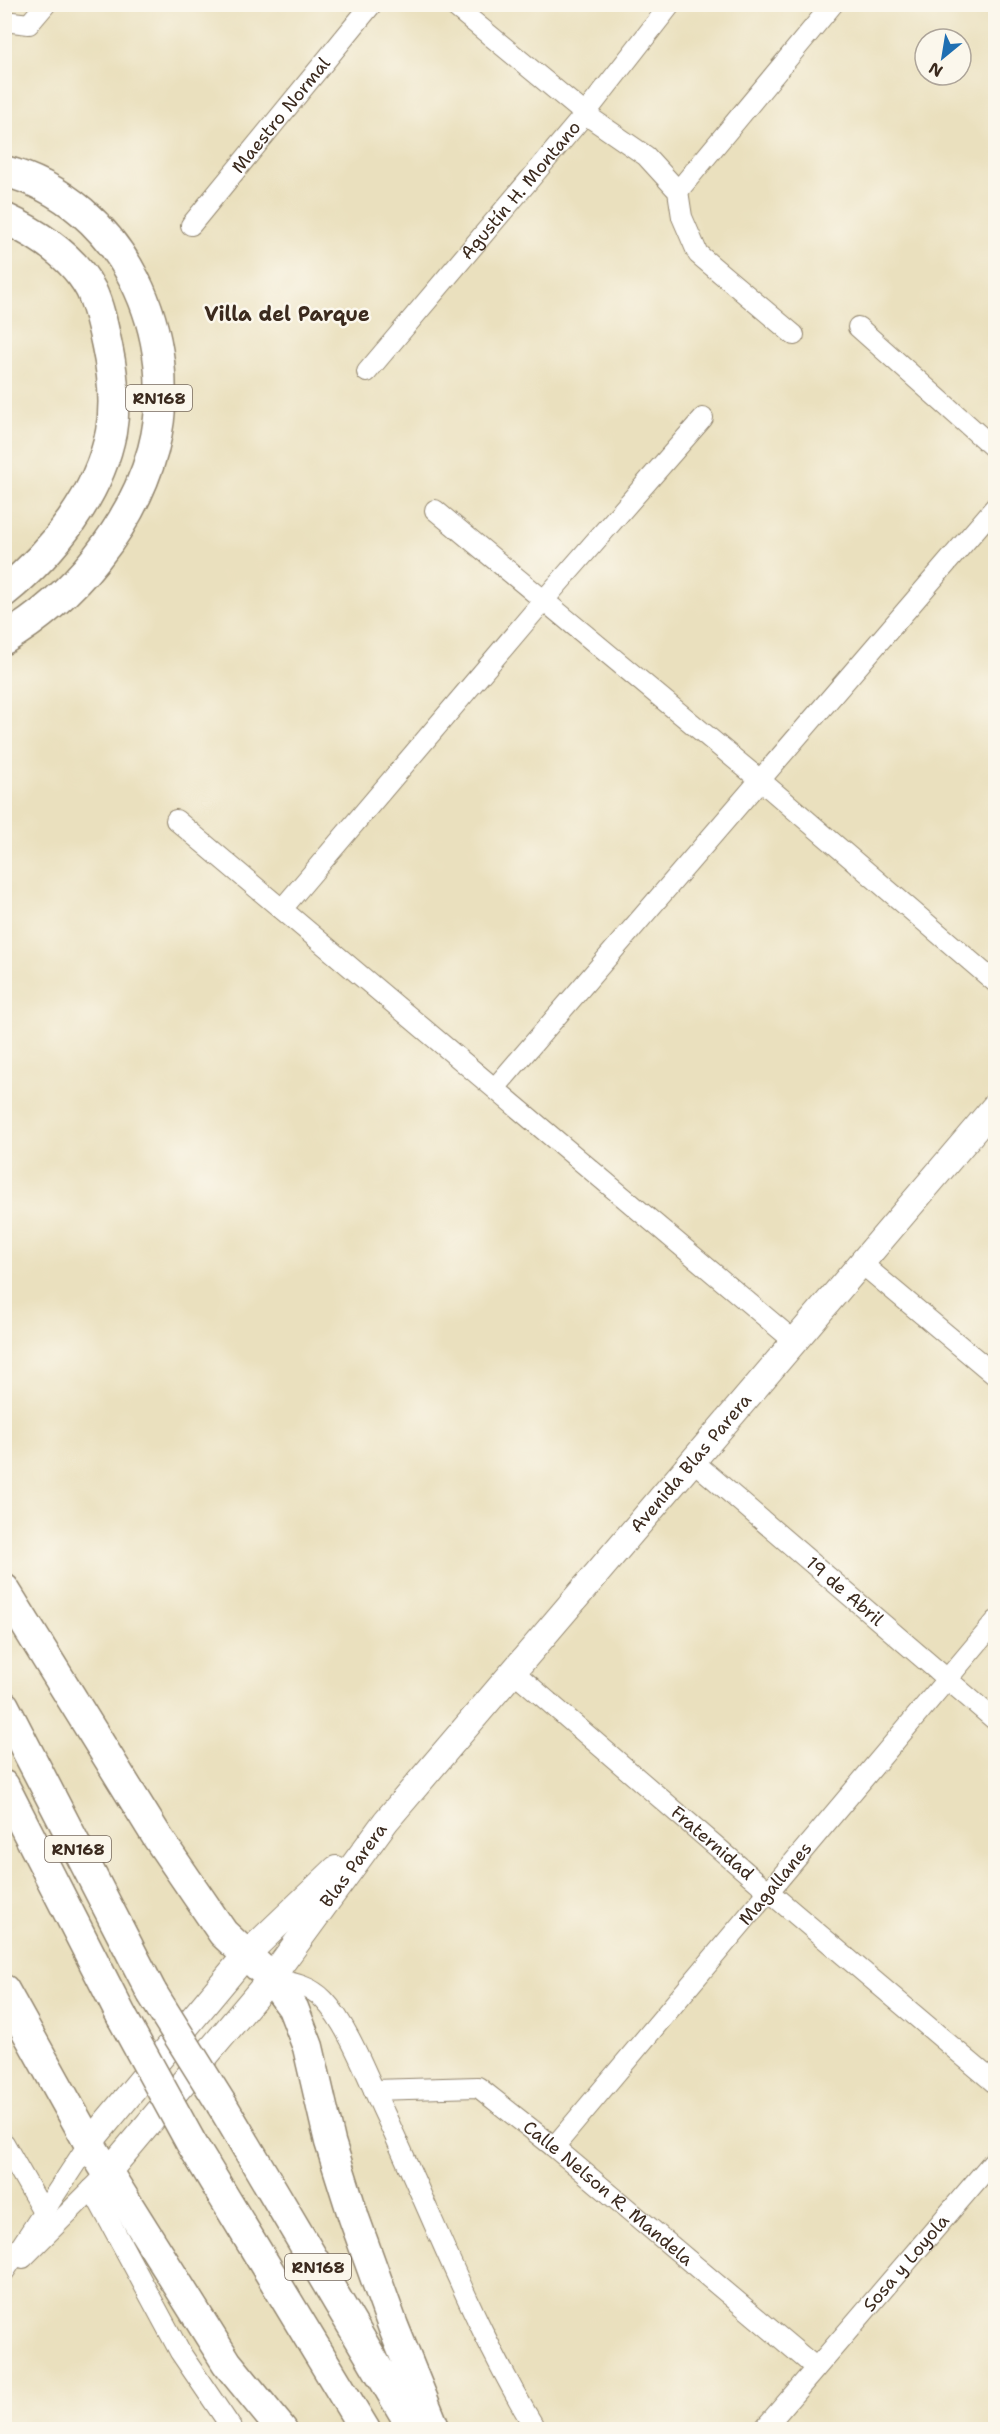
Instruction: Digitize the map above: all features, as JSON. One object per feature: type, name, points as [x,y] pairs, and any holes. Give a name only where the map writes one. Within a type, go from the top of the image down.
[{"type":"highway","name":"RN168","points":[[4,171],[42,186],[74,206],[103,231],[122,256],[138,283],[151,322],[159,372],[158,411],[153,449],[128,509],[109,541],[78,579],[49,606],[4,639]]},
{"type":"highway","name":"RN168","points":[[4,218],[25,228],[49,244],[73,266],[90,289],[102,320],[110,358],[113,395],[111,432],[90,491],[69,523],[42,557],[4,592]]},
{"type":"highway","points":[[4,1589],[158,1838],[223,1933],[271,1978],[293,2008],[308,2047],[330,2142],[354,2218],[393,2326],[435,2430]]},
{"type":"highway","name":"RN168","points":[[4,1706],[152,1993],[222,2105],[414,2430]]},
{"type":"highway","name":"RN168","points":[[4,1786],[190,2141],[365,2430]]},
{"type":"highway","points":[[4,1990],[89,2143],[100,2181],[227,2363],[282,2430]]},
{"type":"main road","name":"Avenida Blas Parera","points":[[386,1821],[996,1105]]},
{"type":"main road","name":"Blas Parera","points":[[89,2143],[245,1956],[386,1821]]},
{"type":"main road","name":"Blas Parera","points":[[100,2181],[271,1978],[386,1821]]},
{"type":"street","points":[[4,21],[29,24],[46,4]]},
{"type":"street","name":"Maestro Normal","points":[[191,225],[372,4]]},
{"type":"street","points":[[452,4],[585,114],[646,156],[678,191],[682,217],[698,254],[794,335]]},
{"type":"street","name":"Agustín H. Montano","points":[[367,372],[585,114],[670,4]]},
{"type":"street","points":[[678,191],[833,4]]},
{"type":"street","points":[[858,327],[996,450]]},
{"type":"street","points":[[282,909],[543,600],[703,418]]},
{"type":"street","points":[[495,1088],[996,506]]},
{"type":"street","points":[[435,510],[760,780],[996,983]]},
{"type":"street","points":[[176,820],[794,1341]]},
{"type":"street","points":[[861,1263],[996,1376]]},
{"type":"street","name":"19 de Abril","points":[[693,1461],[996,1721]]},
{"type":"street","name":"Magallanes","points":[[554,2147],[996,1621]]},
{"type":"street","name":"Fraternidad","points":[[514,1672],[996,2084]]},
{"type":"street","points":[[271,1978],[303,1985],[324,1998],[339,2020],[402,2149],[452,2267],[513,2392],[536,2430]]},
{"type":"street","name":"Calle Nelson R. Mandela","points":[[374,2090],[477,2087],[554,2147],[816,2367]]},
{"type":"street","points":[[4,2143],[44,2212]]},
{"type":"street","name":"Blas Parera","points":[[4,2272],[89,2143]]},
{"type":"street","name":"Sosa y Loyola","points":[[763,2430],[996,2158]]},
{"type":"street","points":[[100,2181],[180,2352],[233,2430]]},
{"type":"street","name":"Blas Parera","points":[[4,2277],[100,2181]]},
{"type":"district","name":"Villa del Parque","points":[[287,314]]}]
